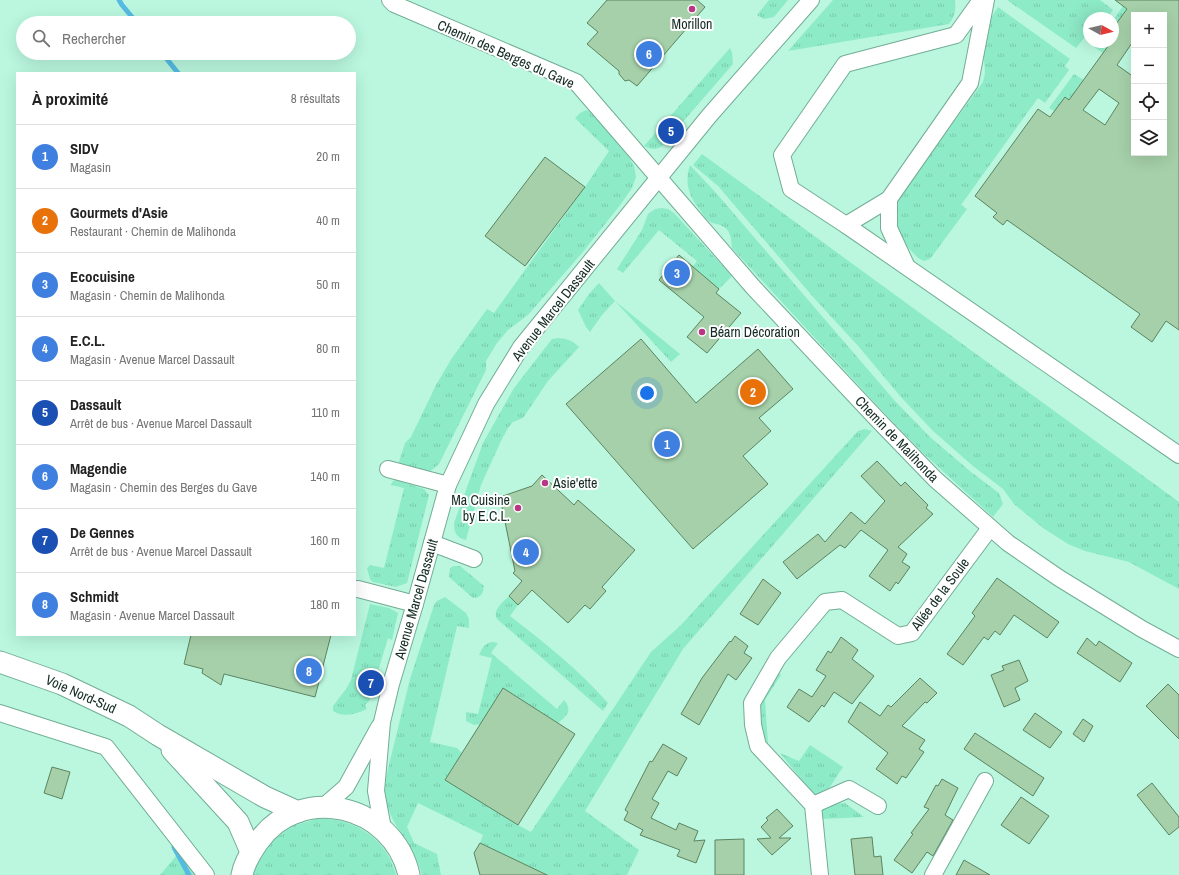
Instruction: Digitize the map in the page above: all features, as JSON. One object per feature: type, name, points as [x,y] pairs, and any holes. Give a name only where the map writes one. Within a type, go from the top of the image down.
[{"type":"main road","name":"Voie Nord-Sud","points":[[0,662],[62,684],[129,716],[158,735],[265,797],[298,812]]},
{"type":"main road","name":"Voie Nord-Sud","points":[[158,735],[238,822],[250,852]]},
{"type":"main road","points":[[242,875],[250,852],[263,835],[279,821],[298,812],[323,807],[345,809],[365,817],[383,829],[397,845],[406,864],[409,875]]},
{"type":"street","name":"Chemin des Berges du Gave","points":[[390,0],[394,4],[576,82],[658,178]]},
{"type":"street","name":"Avenue Marcel Dassault","points":[[383,829],[376,791],[382,722],[391,684],[416,604],[448,485],[486,404],[521,348],[658,178],[725,98],[811,0]]},
{"type":"street","points":[[981,0],[956,35],[846,64],[782,155],[791,189],[846,225],[1179,455]]},
{"type":"street","points":[[846,225],[889,199],[970,83],[986,0]]},
{"type":"street","name":"Chemin de Malihonda","points":[[658,178],[753,287],[877,419],[936,479],[990,528],[1008,543],[1059,578],[1142,629],[1179,649]]},
{"type":"street","points":[[889,199],[889,228],[907,267]]},
{"type":"street","points":[[388,469],[448,485]]},
{"type":"street","name":"Allée de la Soule","points":[[813,805],[758,746],[753,725],[752,703],[778,658],[825,602],[842,600],[898,636],[912,633],[990,528]]},
{"type":"street","points":[[432,542],[474,559]]},
{"type":"street","points":[[358,589],[416,604]]},
{"type":"street","points":[[0,713],[106,747],[206,875]]},
{"type":"street","name":"Avenue Marcel Dassault","points":[[323,807],[346,787],[382,722]]},
{"type":"street","points":[[934,875],[985,781]]},
{"type":"street","points":[[820,875],[813,805],[849,789],[878,806]]},
{"type":"green space","points":[[769,0],[788,0],[774,17],[764,19],[757,15]]},
{"type":"green space","points":[[833,0],[955,0],[955,10],[954,16],[949,24],[788,51]]},
{"type":"green space","points":[[1007,0],[1100,0],[1113,10],[1112,12],[1083,12],[1083,39],[1076,48]]},
{"type":"green space","points":[[1123,6],[1127,9],[1119,20],[1119,12]]},
{"type":"green space","points":[[998,7],[1070,59],[1065,66],[1069,70],[1045,103],[1038,98],[961,205],[967,209],[930,259],[924,261],[918,258],[898,237],[894,216],[896,207],[899,198],[983,82],[985,73],[982,32]]},
{"type":"green space","points":[[730,48],[732,52],[733,64],[662,146],[657,149],[653,149],[644,146]]},
{"type":"green space","points":[[1096,48],[1113,48],[1110,52],[1105,49],[1103,53]]},
{"type":"green space","points":[[1074,74],[1084,80],[1080,85],[1085,88],[1054,111],[1049,108]]},
{"type":"green space","points":[[586,110],[592,112],[629,157],[634,166],[636,177],[632,188],[582,253],[528,315],[508,330],[497,343],[486,361],[486,370],[439,464],[427,472],[398,465],[405,443],[411,437],[436,385],[452,358],[487,309],[494,313],[585,187],[609,151],[575,118]]},
{"type":"green space","points":[[702,154],[1179,502],[1179,589],[1129,562],[1085,551],[1068,544],[1043,528],[1014,504],[1003,489],[973,466],[933,431],[900,396],[859,347],[814,298],[718,186],[693,165]]},
{"type":"green space","points":[[690,165],[717,194],[895,401],[930,437],[971,472],[999,493],[1003,504],[993,517],[922,452],[886,415],[732,248],[731,237],[728,230],[706,218],[693,200],[689,190],[688,172]]},
{"type":"green space","points":[[655,209],[668,209],[674,213],[732,276],[719,289],[692,267],[697,261],[659,230],[623,273],[617,269],[642,230],[648,214]]},
{"type":"green space","points":[[599,283],[615,301],[602,315],[590,332],[578,310]]},
{"type":"green space","points":[[615,301],[680,354],[671,362]]},
{"type":"green space","points":[[558,338],[569,340],[579,347],[548,381],[523,418],[513,422],[508,428],[481,485],[466,540],[460,538],[455,532],[454,523],[483,443],[514,388],[552,339]]},
{"type":"green space","points":[[865,429],[872,431],[683,649],[585,811],[639,850],[627,875],[547,875],[480,843],[483,835],[418,803],[407,827],[414,843],[437,854],[441,875],[422,875],[413,854],[390,814],[386,804],[384,791],[386,777],[410,679],[434,605],[437,601],[445,597],[466,613],[469,619],[469,628],[457,626],[430,742],[457,748],[462,753],[446,780],[531,832],[651,652],[681,625],[858,431]]},
{"type":"green space","points":[[396,480],[424,489],[429,495],[407,583],[396,587],[373,582],[370,579],[367,568],[370,565],[384,568],[404,488],[391,485],[393,481]]},
{"type":"green space","points":[[460,566],[484,586],[480,596],[473,598],[449,577],[450,568]]},
{"type":"green space","points":[[509,596],[518,605],[510,616],[561,657],[597,691],[608,703],[603,711],[497,619],[497,609]]},
{"type":"green space","points":[[370,604],[389,608],[398,613],[392,640],[388,638],[377,675],[372,675],[369,689],[372,690],[372,695],[365,705],[367,709],[354,714],[346,715],[337,713],[333,711],[333,706],[351,680]]},
{"type":"green space","points":[[487,643],[498,643],[491,653],[557,709],[564,700],[568,707],[568,713],[564,718],[558,723],[503,688],[481,724],[474,725],[466,721],[466,712],[478,714],[492,658],[479,655]]},
{"type":"green space","points":[[776,671],[781,675],[765,700],[768,744],[762,735],[758,706]]},
{"type":"green space","points":[[810,745],[843,767],[828,790],[821,796],[813,794],[780,753],[799,761]]},
{"type":"green space","points":[[845,803],[864,817],[823,819],[822,805]]},
{"type":"green space","points":[[316,819],[332,819],[341,821],[351,824],[369,834],[389,856],[396,875],[253,875],[258,859],[273,840],[293,826]]},
{"type":"green space","points":[[177,845],[199,875],[160,875],[176,856],[172,849]]},
{"type":"building","points":[[607,0],[697,0],[705,7],[637,86],[629,80],[625,81],[619,74],[619,71],[587,44],[598,32],[587,23]]},
{"type":"building","points":[[1115,0],[1179,0],[1179,330],[1166,321],[1152,342],[1131,327],[1140,314],[1007,220],[1003,225],[993,217],[997,213],[975,196],[1038,109],[1050,117],[1065,97],[1069,100],[1107,48],[1119,48],[1119,20],[1127,9]],"holes":[[[1099,89],[1119,103],[1105,125],[1083,110]]]},
{"type":"building","points":[[545,157],[585,187],[525,266],[485,236]]},
{"type":"building","points":[[679,255],[719,289],[716,293],[741,313],[707,353],[687,337],[704,317],[659,280]]},
{"type":"building","points":[[641,339],[696,403],[758,349],[793,389],[759,418],[771,431],[743,456],[768,484],[693,549],[566,404]]},
{"type":"building","points":[[877,461],[901,486],[905,482],[928,505],[926,508],[933,514],[898,547],[907,554],[902,562],[910,567],[898,584],[896,582],[890,591],[869,576],[888,550],[861,530],[845,548],[840,545],[797,579],[783,562],[818,534],[825,542],[851,512],[865,524],[885,501],[861,476]]},
{"type":"building","points":[[542,475],[574,505],[578,500],[635,550],[602,587],[606,591],[590,609],[585,605],[568,623],[532,590],[518,605],[509,596],[522,581],[513,573],[515,571],[500,497],[532,486]]},
{"type":"building","points":[[997,578],[1059,622],[1047,638],[1014,615],[1000,635],[995,631],[988,640],[984,637],[963,665],[947,654],[975,616],[972,613]]},
{"type":"building","points":[[763,579],[781,593],[758,625],[740,614]]},
{"type":"building","points":[[191,636],[331,636],[315,697],[224,674],[221,685],[202,673],[203,669],[184,664]]},
{"type":"building","points":[[735,636],[748,646],[744,653],[752,658],[736,680],[728,674],[699,725],[681,714],[702,678]]},
{"type":"building","points":[[841,637],[858,650],[852,659],[874,676],[852,704],[834,692],[824,707],[822,705],[809,722],[787,707],[799,689],[812,697],[826,676],[816,670],[828,651],[831,653]]},
{"type":"building","points":[[1087,638],[1096,646],[1099,641],[1132,663],[1120,682],[1077,653]]},
{"type":"building","points":[[1019,660],[1028,681],[1015,688],[1020,700],[1004,707],[991,675],[1004,670],[1002,666]]},
{"type":"building","points":[[920,678],[937,693],[927,703],[925,702],[902,726],[925,740],[919,749],[924,752],[906,778],[902,776],[897,784],[876,769],[888,753],[848,722],[860,702],[880,716],[888,705],[891,707]]},
{"type":"building","points":[[1168,684],[1179,695],[1179,739],[1146,706]]},
{"type":"building","points":[[503,688],[575,734],[518,825],[445,780]]},
{"type":"building","points":[[1035,713],[1062,732],[1050,748],[1023,730]]},
{"type":"building","points":[[1083,719],[1093,726],[1084,742],[1073,734]]},
{"type":"building","points":[[975,733],[1044,778],[1033,796],[964,749]]},
{"type":"building","points":[[663,744],[687,758],[677,776],[668,771],[652,799],[659,803],[651,818],[676,830],[679,823],[698,831],[694,841],[705,840],[696,863],[677,856],[680,850],[640,835],[643,830],[624,820],[628,812],[625,810],[650,761],[652,762]]},
{"type":"building","points":[[52,767],[70,772],[62,799],[44,793]]},
{"type":"building","points":[[942,779],[958,788],[945,815],[953,820],[933,856],[927,852],[912,873],[894,860],[913,834],[911,833],[929,809],[924,807],[936,785],[938,786]]},
{"type":"building","points":[[1152,783],[1179,817],[1179,827],[1169,835],[1137,795]]},
{"type":"building","points":[[1021,797],[1049,816],[1029,844],[1001,825]]},
{"type":"building","points":[[777,809],[793,826],[779,838],[791,838],[772,855],[757,839],[771,838],[761,827],[768,820],[766,818]]},
{"type":"building","points":[[872,837],[874,857],[881,856],[883,875],[855,875],[851,839]]},
{"type":"building","points":[[744,839],[744,875],[715,875],[715,840]]},
{"type":"building","points":[[480,843],[547,875],[480,875],[474,853]]},
{"type":"building","points":[[964,860],[990,875],[956,875]]},
{"type":"waterway","points":[[119,0],[131,16]]},
{"type":"waterway","points":[[168,60],[177,72]]},
{"type":"waterway","points":[[174,847],[189,875]]},
{"type":"place","name":"Morillon","points":[[692,9]]},
{"type":"place","name":"Magendie","points":[[649,54]]},
{"type":"place","name":"Dassault","points":[[671,131]]},
{"type":"place","name":"Ecocuisine","points":[[677,273]]},
{"type":"place","name":"Béarn Décoration","points":[[702,332]]},
{"type":"place","name":"Gourmets d'Asie","points":[[753,392]]},
{"type":"place","name":"SIDV","points":[[667,444]]},
{"type":"place","name":"Asie'ette","points":[[545,483]]},
{"type":"place","name":"Ma Cuisine by E.C.L.","points":[[518,508]]},
{"type":"place","name":"E.C.L.","points":[[526,552]]},
{"type":"place","name":"Schmidt","points":[[309,671]]},
{"type":"place","name":"De Gennes","points":[[371,683]]}]
